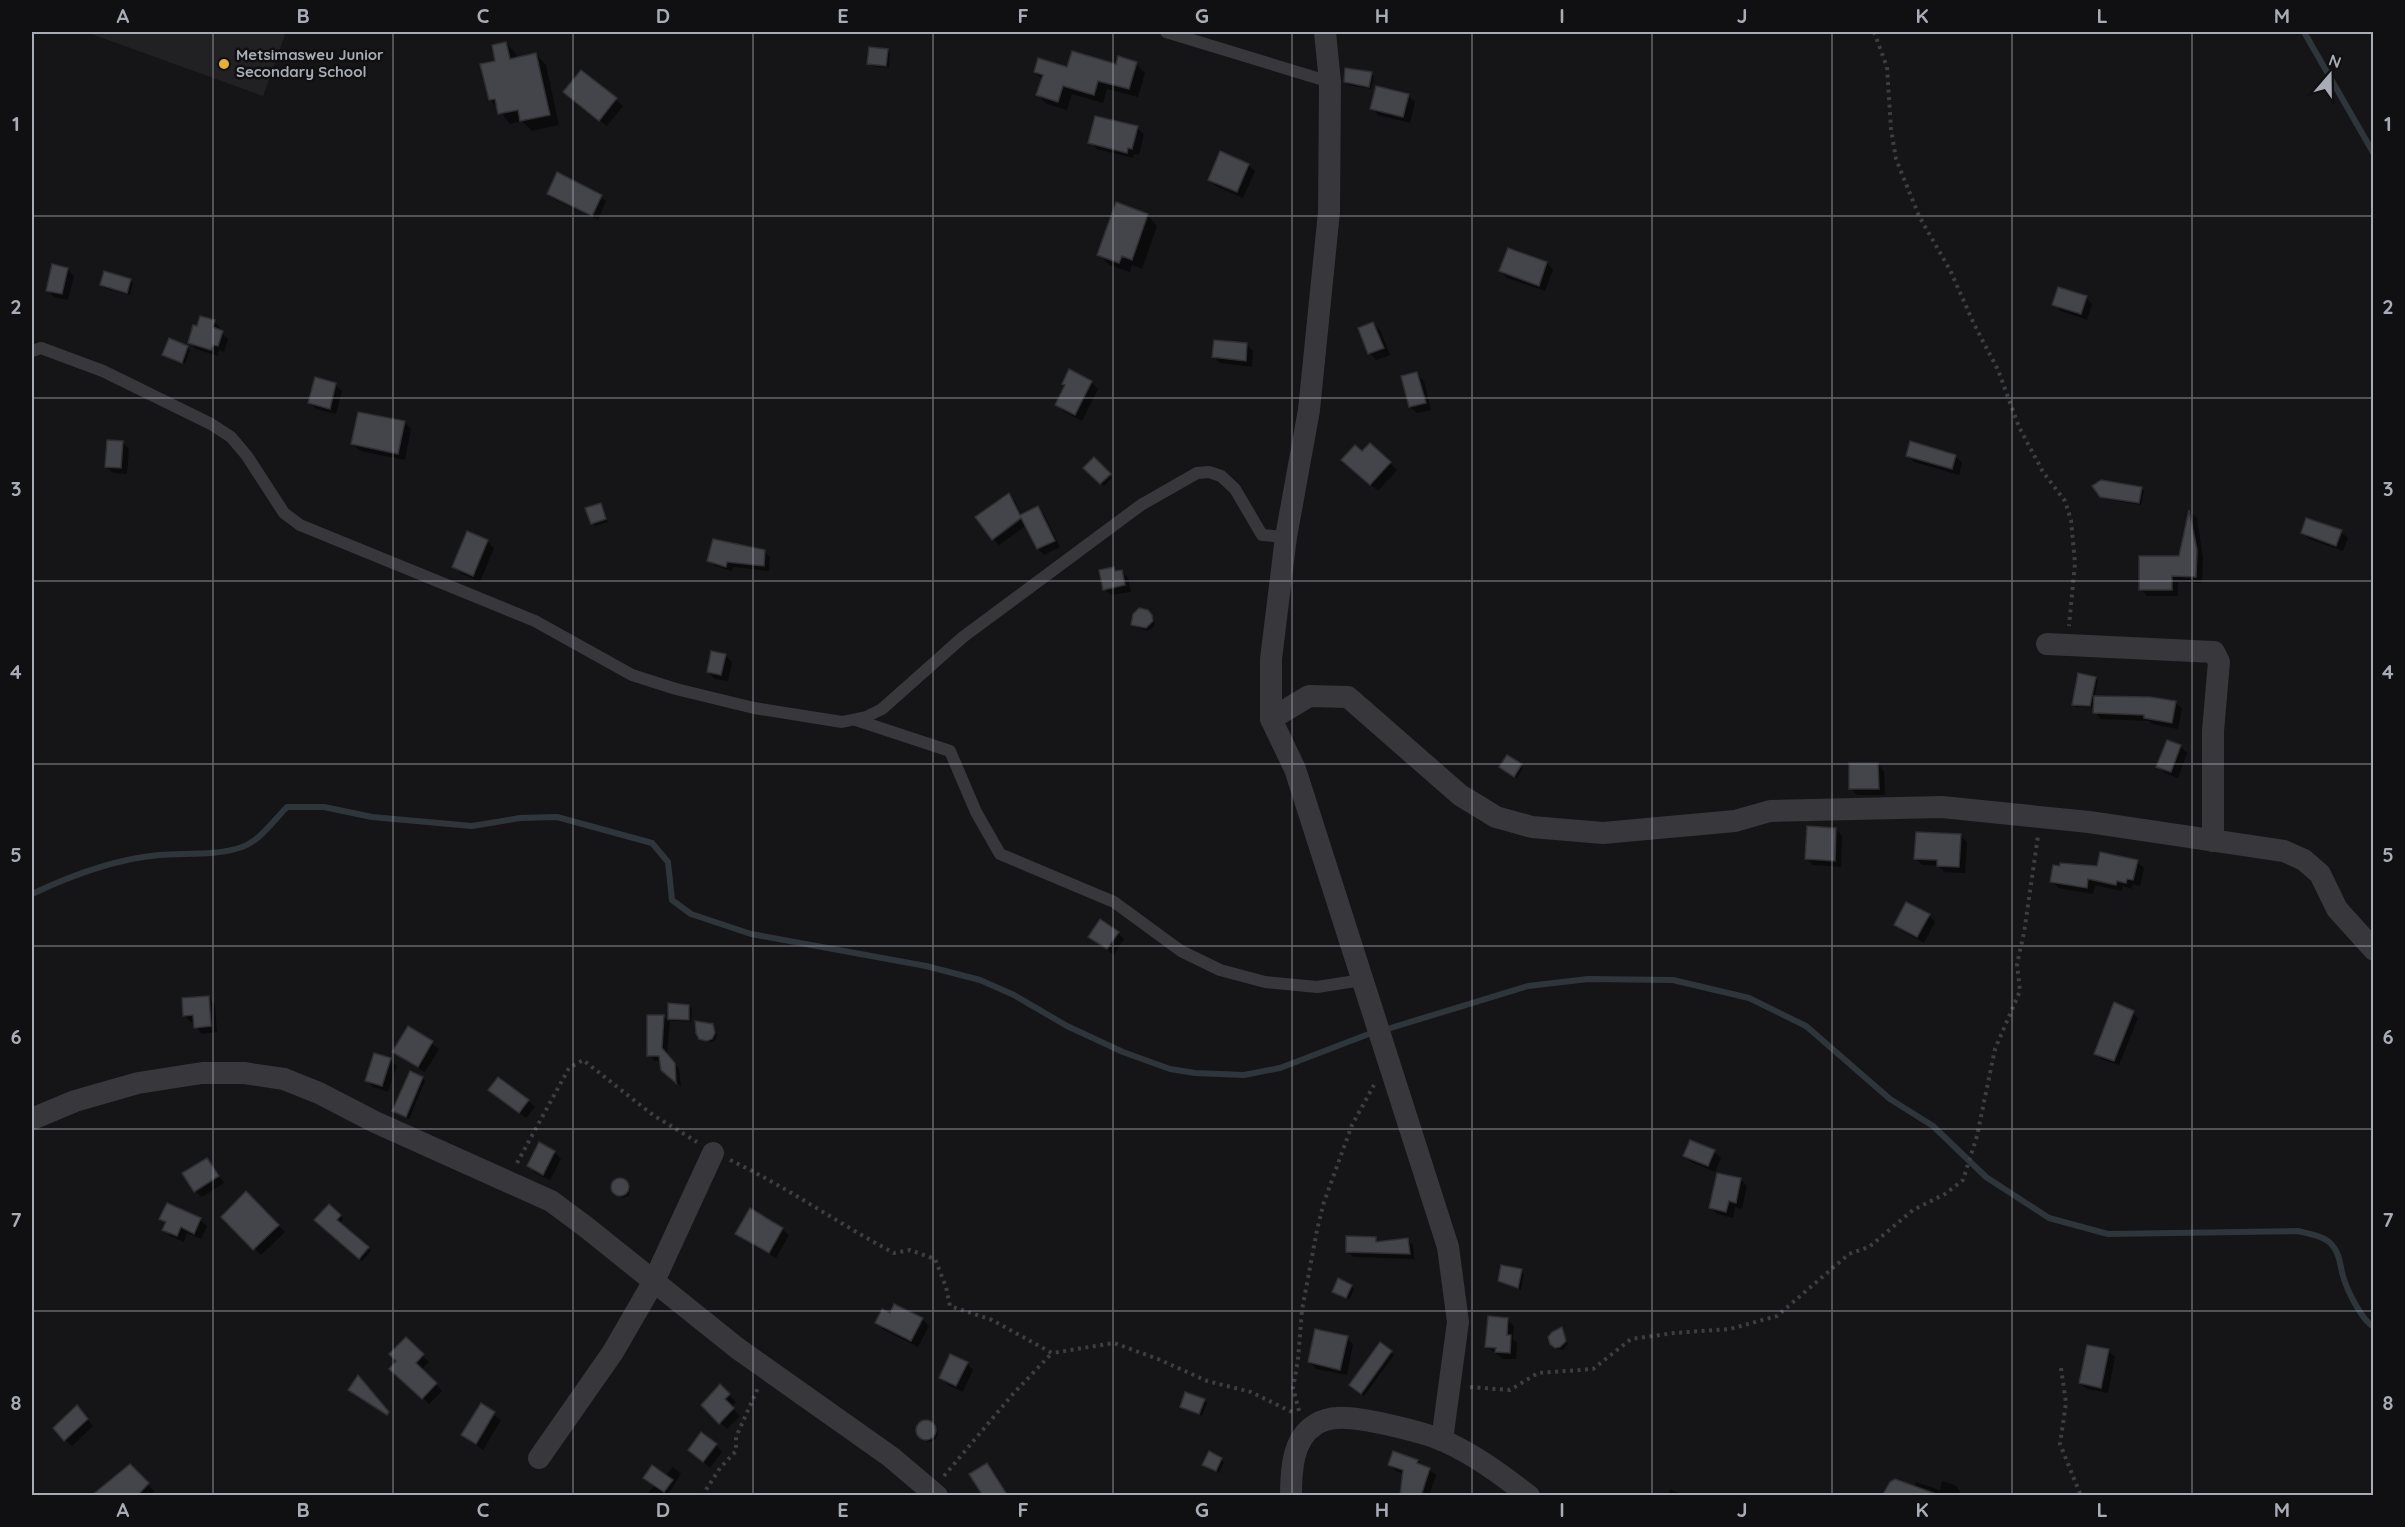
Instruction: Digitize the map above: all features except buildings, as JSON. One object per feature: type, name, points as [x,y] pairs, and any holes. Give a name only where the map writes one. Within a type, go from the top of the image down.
[{"type":"street","points":[[1325,32],[1330,82],[1329,212],[1309,410],[1286,537],[1271,659],[1271,719],[1295,769],[1448,1247],[1458,1322],[1442,1440]]},
{"type":"street","points":[[2057,644],[2214,652],[2219,662],[2213,731],[2213,841]]},
{"type":"street","points":[[1271,719],[1309,696],[1348,697],[1460,795],[1496,817],[1532,828],[1603,833],[1735,821],[1770,811],[1942,807],[2041,817],[2284,851],[2304,860],[2320,874],[2337,909],[2373,950]]},
{"type":"street","points":[[32,1119],[75,1101],[138,1083],[202,1073],[244,1073],[284,1079],[319,1093],[375,1122],[551,1201],[765,1367],[891,1457],[934,1493]]},
{"type":"street","points":[[539,1458],[613,1352],[654,1281],[713,1153]]},
{"type":"street","points":[[1291,1496],[1293,1458],[1302,1438],[1315,1425],[1336,1418],[1373,1421],[1442,1440],[1490,1466],[1529,1496]]},
{"type":"lane","points":[[1166,32],[1330,82]]},
{"type":"lane","points":[[32,351],[41,348],[103,371],[211,424],[231,437],[247,456],[284,513],[300,525],[535,621],[632,675],[676,689],[754,708],[842,722],[866,717],[882,708],[963,637],[1141,505],[1197,473],[1209,472],[1221,476],[1235,489],[1262,536],[1286,537]]},
{"type":"lane","points":[[855,720],[950,751],[976,812],[1000,854],[1114,902],[1181,951],[1220,970],[1264,982],[1317,987],[1364,988]]},
{"type":"path","points":[[1874,32],[1887,67],[1896,159],[1919,216],[1950,270],[1998,370],[2019,427],[2043,472],[2065,501],[2071,520],[2075,563],[2057,644]]},
{"type":"path","points":[[1449,1385],[1510,1390],[1538,1373],[1593,1369],[1631,1339],[1730,1329],[1777,1316],[1849,1254],[1869,1247],[1913,1210],[1945,1194],[1963,1180],[1974,1144],[1995,1049],[2020,991],[2017,964],[2024,933],[2041,817]]},
{"type":"path","points":[[507,1180],[544,1117],[569,1068],[583,1060],[653,1115],[713,1153],[770,1179],[854,1232],[894,1253],[910,1250],[934,1259],[946,1287],[950,1306],[992,1320],[1052,1353],[1114,1344],[1158,1359],[1207,1381],[1251,1392],[1301,1417],[1293,1388],[1302,1310],[1324,1202],[1352,1125],[1376,1081],[1388,1065]]},
{"type":"path","points":[[934,1493],[1013,1394],[1052,1353]]},
{"type":"path","points":[[702,1496],[720,1467],[736,1451],[736,1437],[765,1367]]},
{"type":"path","points":[[2061,1368],[2066,1402],[2060,1444],[2081,1496]]},
{"type":"shaded area","name":"Metsimasweu Junior Secondary School","points":[[86,32],[286,32],[263,96]]},
{"type":"waterway","points":[[2304,32],[2374,154]]},
{"type":"waterway","points":[[32,894],[78,874],[126,860],[159,855],[211,853],[242,847],[261,835],[287,807],[324,807],[372,817],[472,826],[520,818],[557,817],[652,843],[668,862],[672,900],[691,914],[751,934],[926,966],[980,980],[1014,995],[1067,1026],[1123,1052],[1170,1069],[1195,1073],[1244,1075],[1280,1068],[1374,1032]]},
{"type":"waterway","points":[[1384,1030],[1528,986],[1588,979],[1673,980],[1749,998],[1806,1026],[1890,1099],[1933,1126],[1986,1177],[2049,1218],[2108,1234],[2298,1231],[2325,1239],[2335,1248],[2351,1297],[2369,1324],[2374,1327]]},
{"type":"place","name":"Metsimasweu Junior Secondary School","points":[[224,64]]}]
